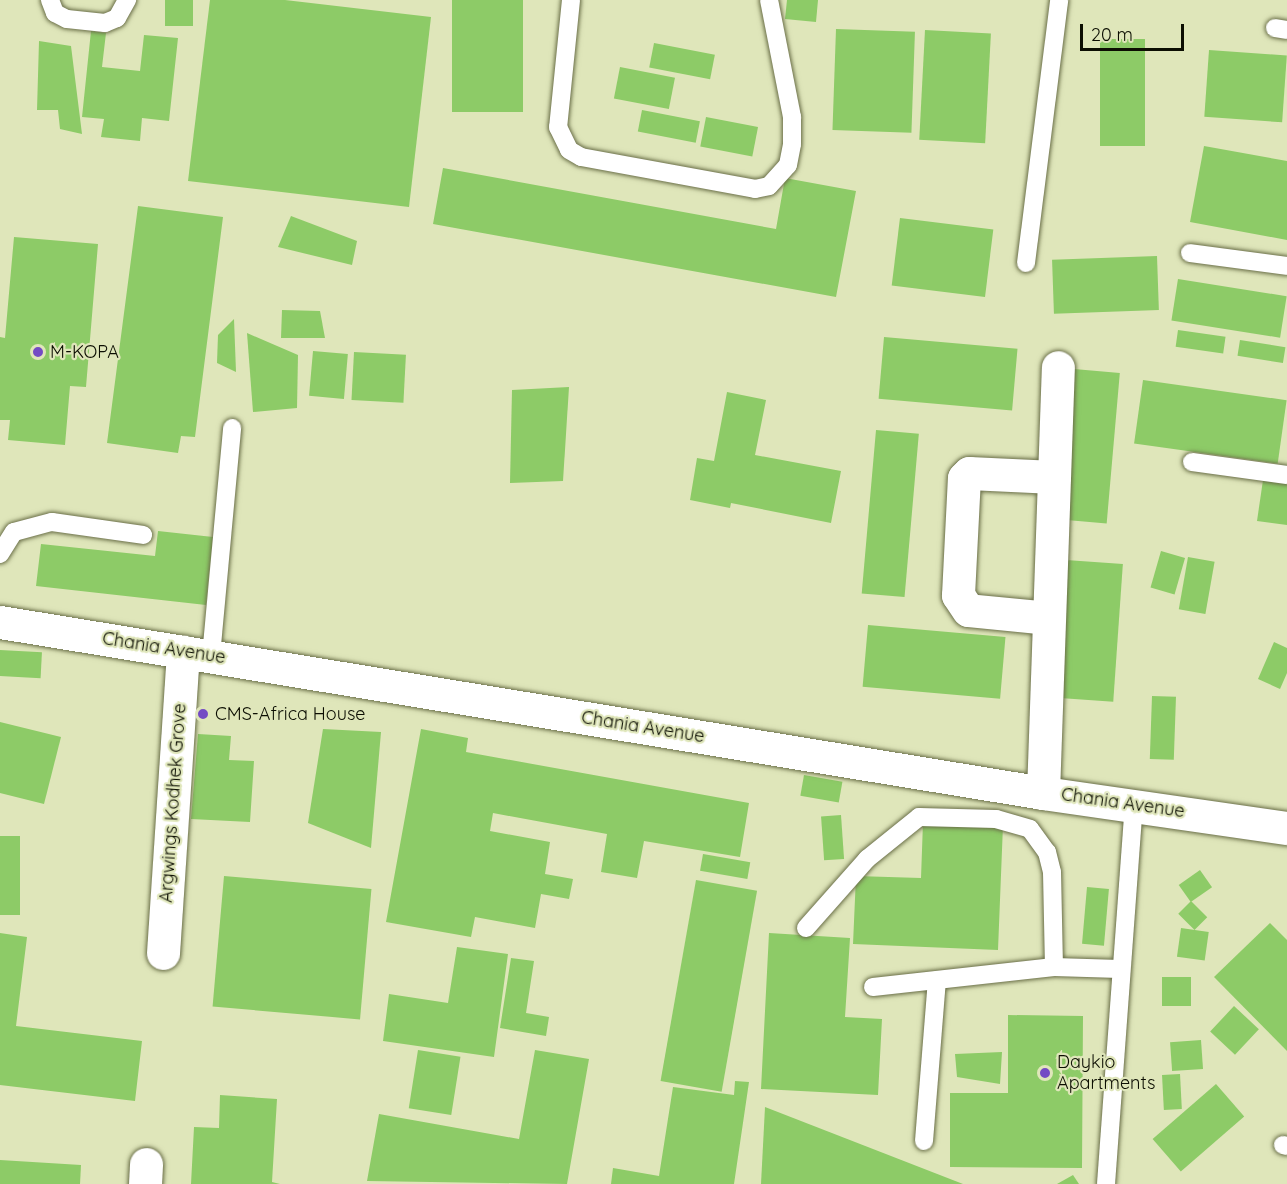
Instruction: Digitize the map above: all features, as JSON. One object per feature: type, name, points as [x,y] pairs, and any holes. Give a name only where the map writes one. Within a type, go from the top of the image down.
[{"type":"street","points":[[1043,793],[1058,367]]},
{"type":"street","points":[[1049,618],[968,610],[958,595],[964,478],[969,472],[1054,477]]},
{"type":"street","name":"Chania Avenue","points":[[0,622],[1043,793],[1134,804],[1281,831]]},
{"type":"street","name":"Argwings Kodhek Grove","points":[[164,953],[197,654]]},
{"type":"lane","points":[[50,0],[55,13],[67,19],[105,23],[117,18],[126,0]]},
{"type":"lane","points":[[571,0],[558,127],[569,150],[581,157],[755,189],[769,186],[788,165],[792,144],[792,117],[769,0]]},
{"type":"lane","points":[[1026,263],[1059,0]]},
{"type":"lane","points":[[1190,253],[1287,266]]},
{"type":"lane","points":[[197,654],[232,428]]},
{"type":"lane","points":[[1192,462],[1287,475]]},
{"type":"lane","points":[[0,554],[14,532],[52,522],[143,535]]},
{"type":"lane","points":[[1106,1184],[1120,969],[1134,804]]},
{"type":"lane","points":[[807,928],[867,859],[919,817],[996,819],[1030,829],[1047,852],[1052,872],[1054,967]]},
{"type":"lane","points":[[873,987],[1054,967],[1120,969]]},
{"type":"lane","points":[[924,1141],[937,981]]},
{"type":"building","points":[[165,0],[193,0],[193,26],[165,26]]},
{"type":"building","points":[[210,0],[285,0],[431,17],[409,207],[188,181]]},
{"type":"building","points":[[452,0],[523,0],[523,112],[452,112]]},
{"type":"building","points":[[787,0],[818,0],[816,22],[785,19]]},
{"type":"building","points":[[836,29],[915,32],[911,133],[832,130]]},
{"type":"building","points":[[925,30],[991,33],[985,143],[919,140]]},
{"type":"building","points":[[91,31],[106,33],[102,67],[140,71],[144,35],[178,38],[169,121],[142,118],[140,141],[101,137],[104,119],[82,117]]},
{"type":"building","points":[[1100,39],[1145,39],[1145,146],[1100,146]]},
{"type":"building","points":[[39,41],[71,46],[82,134],[60,129],[58,110],[37,110]]},
{"type":"building","points":[[654,43],[715,55],[710,79],[649,68]]},
{"type":"building","points":[[1209,50],[1287,55],[1282,122],[1204,117]]},
{"type":"building","points":[[620,67],[675,78],[669,109],[614,98]]},
{"type":"building","points":[[642,110],[700,121],[696,143],[638,132]]},
{"type":"building","points":[[706,117],[758,127],[752,157],[700,146]]},
{"type":"building","points":[[1204,146],[1287,161],[1287,240],[1190,222]]},
{"type":"building","points":[[443,168],[776,229],[785,178],[856,191],[836,297],[433,224]]},
{"type":"building","points":[[138,206],[223,217],[195,437],[181,436],[178,453],[107,443]]},
{"type":"building","points":[[291,216],[357,241],[352,265],[278,247]]},
{"type":"building","points":[[900,218],[993,229],[985,297],[892,285]]},
{"type":"building","points":[[14,237],[98,244],[86,387],[70,386],[65,445],[8,440],[10,420],[0,420],[0,337],[5,338]]},
{"type":"building","points":[[1157,256],[1159,310],[1054,314],[1052,260]]},
{"type":"building","points":[[1178,279],[1287,296],[1280,338],[1171,320]]},
{"type":"building","points":[[282,310],[320,311],[325,338],[281,338]]},
{"type":"building","points":[[234,319],[236,372],[217,363],[218,335]]},
{"type":"building","points":[[1178,330],[1226,337],[1223,354],[1176,347]]},
{"type":"building","points":[[247,333],[298,355],[297,408],[253,412]]},
{"type":"building","points":[[884,337],[1017,349],[1012,410],[879,399]]},
{"type":"building","points":[[1240,340],[1285,347],[1283,363],[1237,356]]},
{"type":"building","points":[[313,351],[348,354],[344,399],[309,396]]},
{"type":"building","points":[[354,352],[406,355],[403,403],[351,400]]},
{"type":"building","points":[[1074,369],[1120,373],[1107,523],[1061,519]]},
{"type":"building","points":[[1143,380],[1287,400],[1278,464],[1134,443]]},
{"type":"building","points":[[569,387],[563,481],[510,483],[512,390]]},
{"type":"building","points":[[727,392],[766,400],[755,455],[841,471],[831,523],[731,503],[730,508],[690,500],[697,458],[714,461]]},
{"type":"building","points":[[876,430],[919,434],[905,597],[862,593]]},
{"type":"building","points":[[1263,480],[1287,483],[1287,525],[1257,521]]},
{"type":"building","points":[[158,531],[213,537],[206,605],[36,586],[41,544],[155,556]]},
{"type":"building","points":[[1161,551],[1185,558],[1175,594],[1151,588]]},
{"type":"building","points":[[1188,557],[1215,562],[1205,614],[1179,609]]},
{"type":"building","points":[[1066,560],[1123,564],[1113,702],[1056,698]]},
{"type":"building","points":[[868,625],[1005,637],[1000,699],[863,687]]},
{"type":"building","points":[[1274,642],[1287,648],[1287,673],[1280,689],[1258,679]]},
{"type":"building","points":[[0,650],[42,652],[41,678],[0,676]]},
{"type":"building","points":[[1152,696],[1176,697],[1174,760],[1150,759]]},
{"type":"building","points":[[0,722],[61,737],[44,804],[0,793]]},
{"type":"building","points":[[323,729],[381,732],[371,848],[308,823]]},
{"type":"building","points":[[421,729],[468,738],[466,752],[749,803],[740,857],[644,841],[637,878],[601,872],[607,834],[493,813],[490,831],[550,842],[545,874],[573,879],[569,899],[541,894],[535,928],[475,917],[471,937],[386,922]]},
{"type":"building","points":[[198,734],[231,736],[229,760],[254,761],[250,822],[191,819]]},
{"type":"building","points":[[804,775],[842,782],[839,802],[800,796]]},
{"type":"building","points":[[841,815],[844,859],[824,860],[821,816]]},
{"type":"building","points":[[923,822],[1003,825],[998,950],[853,944],[856,876],[921,878]]},
{"type":"building","points":[[0,836],[20,836],[20,915],[0,915]]},
{"type":"building","points":[[703,854],[750,862],[747,879],[700,871]]},
{"type":"building","points":[[1200,870],[1212,887],[1191,902],[1179,885]]},
{"type":"building","points":[[224,876],[371,889],[360,1019],[213,1007]]},
{"type":"building","points":[[696,880],[757,891],[722,1092],[661,1081]]},
{"type":"building","points":[[1087,887],[1109,889],[1104,946],[1082,944]]},
{"type":"building","points":[[1191,901],[1207,917],[1195,930],[1178,914]]},
{"type":"building","points":[[1270,923],[1287,940],[1287,1051],[1214,977]]},
{"type":"building","points":[[1181,928],[1209,932],[1205,961],[1177,957]]},
{"type":"building","points":[[0,933],[27,937],[16,1026],[142,1041],[135,1101],[0,1085]]},
{"type":"building","points":[[769,933],[850,938],[845,1017],[882,1019],[878,1095],[761,1089]]},
{"type":"building","points":[[457,947],[508,954],[494,1057],[383,1041],[389,994],[448,1003]]},
{"type":"building","points":[[511,958],[534,961],[526,1013],[549,1017],[546,1036],[500,1028]]},
{"type":"building","points":[[1162,977],[1191,977],[1191,1006],[1162,1006]]},
{"type":"building","points":[[1234,1006],[1259,1029],[1235,1055],[1210,1032]]},
{"type":"building","name":"Daykio Apartments","points":[[1008,1015],[1083,1016],[1082,1168],[950,1167],[950,1093],[1008,1093]]},
{"type":"building","points":[[1201,1040],[1203,1069],[1172,1071],[1170,1042]]},
{"type":"building","points":[[418,1050],[460,1057],[451,1115],[409,1108]]},
{"type":"building","points":[[535,1050],[589,1059],[567,1184],[367,1181],[379,1114],[519,1139]]},
{"type":"building","points":[[1002,1052],[1000,1084],[957,1077],[955,1054]]},
{"type":"building","points":[[1180,1074],[1182,1109],[1164,1110],[1162,1075]]},
{"type":"building","points":[[735,1081],[749,1082],[734,1184],[611,1184],[613,1168],[659,1176],[673,1087],[734,1095]]},
{"type":"building","points":[[1216,1084],[1244,1116],[1181,1172],[1153,1139]]},
{"type":"building","points":[[220,1095],[277,1099],[272,1182],[280,1184],[191,1184],[194,1127],[219,1128]]},
{"type":"building","points":[[765,1107],[963,1184],[761,1184]]},
{"type":"building","points":[[0,1160],[81,1165],[80,1184],[0,1184]]},
{"type":"building","points":[[1073,1175],[1079,1184],[1057,1184]]},
{"type":"place","name":"M-KOPA","points":[[38,352]]},
{"type":"place","name":"CMS-Africa House","points":[[203,714]]},
{"type":"place","name":"Daykio Apartments","points":[[1045,1073]]}]
